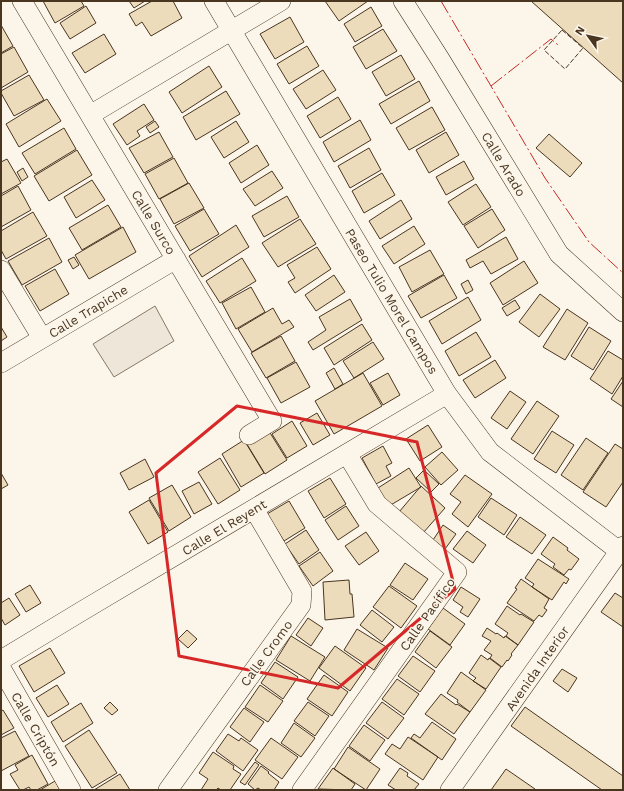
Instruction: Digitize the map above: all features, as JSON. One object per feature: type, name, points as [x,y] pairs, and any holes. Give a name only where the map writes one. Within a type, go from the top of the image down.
[{"type":"street","name":"Calle Surco","points":[[22,1],[272,421],[249,435]]},
{"type":"street","name":"Paseo Tulio Morel Campos","points":[[214,1],[447,394],[490,452],[622,550]]},
{"type":"street","points":[[90,115],[281,1]]},
{"type":"street","name":"Calle Arado","points":[[403,1],[559,254],[623,312]]},
{"type":"street","name":"Calle Trapiche","points":[[1,363],[176,259]]},
{"type":"street","points":[[1,270],[42,338]]},
{"type":"street","name":"Calle El Reyent","points":[[1,660],[447,394]]},
{"type":"street","name":"Calle Pacífico","points":[[302,790],[457,572],[377,504],[347,454]]},
{"type":"street","name":"Calle Cromo","points":[[168,790],[301,605],[302,591],[254,509]]},
{"type":"street","name":"Avenida Interior","points":[[450,790],[622,550]]},
{"type":"street","name":"Calle Criptón","points":[[1,668],[71,790]]},
{"type":"highlighted area","points":[[237,406],[417,442],[455,589],[338,688],[179,656],[156,473]]},
{"type":"shaded area","points":[[155,306],[174,341],[114,377],[93,344]]},
{"type":"building","points":[[43,1],[81,1],[84,6],[55,23]]},
{"type":"building","points":[[129,1],[145,1],[134,8]]},
{"type":"building","points":[[152,1],[173,1],[182,18],[151,36],[142,22],[136,26],[129,14]]},
{"type":"building","points":[[325,1],[368,1],[339,21]]},
{"type":"building","points":[[531,1],[623,1],[623,83]]},
{"type":"building","points":[[86,6],[96,23],[70,39],[60,23]]},
{"type":"building","points":[[371,7],[382,26],[355,42],[344,24]]},
{"type":"building","points":[[290,17],[304,42],[275,59],[260,34]]},
{"type":"building","points":[[1,25],[13,46],[1,53]]},
{"type":"building","points":[[383,29],[397,51],[366,69],[353,47]]},
{"type":"building","points":[[104,34],[116,54],[85,73],[72,53]]},
{"type":"building","points":[[307,46],[319,66],[289,84],[277,64]]},
{"type":"building","points":[[14,47],[28,72],[1,88],[1,54]]},
{"type":"building","points":[[401,55],[415,79],[386,96],[372,72]]},
{"type":"building","points":[[209,66],[222,87],[182,113],[169,92]]},
{"type":"building","points":[[323,70],[336,90],[306,109],[293,89]]},
{"type":"building","points":[[29,75],[44,100],[14,116],[1,91]]},
{"type":"building","points":[[419,81],[430,101],[391,124],[379,104]]},
{"type":"building","points":[[226,91],[240,114],[196,140],[183,117]]},
{"type":"building","points":[[338,97],[351,119],[320,138],[307,116]]},
{"type":"building","points":[[47,99],[61,121],[19,147],[6,124]]},
{"type":"building","points":[[144,104],[154,120],[137,131],[140,136],[127,145],[113,124]]},
{"type":"building","points":[[432,107],[445,130],[409,150],[396,128]]},
{"type":"building","points":[[360,120],[371,140],[334,162],[323,142]]},
{"type":"building","points":[[155,121],[159,127],[150,133],[146,127]]},
{"type":"building","points":[[236,121],[249,142],[224,158],[211,137]]},
{"type":"building","points":[[64,128],[76,149],[35,174],[22,153]]},
{"type":"building","points":[[159,132],[173,157],[144,173],[129,148]]},
{"type":"building","points":[[446,132],[459,155],[429,173],[416,150]]},
{"type":"building","points":[[549,134],[582,163],[570,177],[536,148]]},
{"type":"building","points":[[257,145],[269,165],[241,183],[229,163]]},
{"type":"building","points":[[369,148],[381,170],[350,188],[338,166]]},
{"type":"building","points":[[77,150],[92,175],[49,201],[34,176]]},
{"type":"building","points":[[174,158],[188,183],[159,199],[145,174]]},
{"type":"building","points":[[7,159],[21,183],[1,194],[1,162]]},
{"type":"building","points":[[464,161],[474,179],[446,195],[436,177]]},
{"type":"building","points":[[23,168],[28,177],[22,181],[17,172]]},
{"type":"building","points":[[272,171],[283,188],[255,206],[243,189]]},
{"type":"building","points":[[382,173],[395,195],[364,213],[352,191]]},
{"type":"building","points":[[92,180],[105,200],[76,218],[64,197]]},
{"type":"building","points":[[189,183],[204,208],[174,224],[160,199]]},
{"type":"building","points":[[476,184],[491,207],[463,225],[448,202]]},
{"type":"building","points":[[18,186],[31,210],[1,227],[1,196]]},
{"type":"building","points":[[287,196],[299,217],[264,237],[252,216]]},
{"type":"building","points":[[401,200],[412,219],[380,239],[369,221]]},
{"type":"building","points":[[108,205],[121,227],[82,250],[69,228]]},
{"type":"building","points":[[204,209],[219,234],[190,251],[175,226]]},
{"type":"building","points":[[492,209],[505,230],[478,248],[464,226]]},
{"type":"building","points":[[33,212],[47,236],[6,259],[1,250],[1,231]]},
{"type":"building","points":[[300,219],[316,244],[278,267],[262,243]]},
{"type":"building","points":[[236,225],[249,247],[202,277],[189,256]]},
{"type":"building","points":[[414,226],[425,244],[394,264],[382,246]]},
{"type":"building","points":[[123,227],[136,252],[89,279],[75,255]]},
{"type":"building","points":[[506,237],[518,259],[491,274],[483,261],[470,268],[466,260]]},
{"type":"building","points":[[49,238],[62,262],[22,285],[8,261]]},
{"type":"building","points":[[317,247],[331,269],[295,293],[288,282],[295,278],[287,265]]},
{"type":"building","points":[[430,250],[444,274],[412,292],[399,267]]},
{"type":"building","points":[[74,257],[79,265],[73,269],[68,260]]},
{"type":"building","points":[[242,258],[256,281],[220,303],[206,281]]},
{"type":"building","points":[[524,261],[538,283],[503,305],[490,283]]},
{"type":"building","points":[[55,269],[69,294],[40,311],[25,286]]},
{"type":"building","points":[[334,275],[345,292],[316,311],[305,295]]},
{"type":"building","points":[[444,275],[457,298],[421,318],[408,296]]},
{"type":"building","points":[[468,280],[473,290],[466,294],[461,284]]},
{"type":"building","points":[[251,287],[265,312],[236,329],[222,303]]},
{"type":"building","points":[[540,294],[560,309],[539,337],[519,322]]},
{"type":"building","points":[[468,297],[481,320],[442,344],[429,321]]},
{"type":"building","points":[[350,299],[362,320],[313,350],[308,342],[326,330],[319,317]]},
{"type":"building","points":[[515,300],[520,308],[507,316],[502,308]]},
{"type":"building","points":[[273,308],[282,324],[289,320],[294,327],[252,352],[238,329]]},
{"type":"building","points":[[567,309],[588,323],[565,360],[543,347]]},
{"type":"building","points":[[362,324],[372,340],[334,365],[324,348]]},
{"type":"building","points":[[1,327],[7,337],[1,341]]},
{"type":"building","points":[[589,327],[611,341],[593,370],[571,356]]},
{"type":"building","points":[[476,332],[491,357],[459,376],[445,351]]},
{"type":"building","points":[[281,336],[295,361],[266,378],[251,353]]},
{"type":"building","points":[[373,342],[384,359],[354,378],[343,361]]},
{"type":"building","points":[[608,351],[623,360],[623,376],[612,394],[590,379]]},
{"type":"building","points":[[495,360],[506,378],[475,398],[463,380]]},
{"type":"building","points":[[296,362],[310,387],[281,403],[267,378]]},
{"type":"building","points":[[334,368],[343,384],[335,389],[326,373]]},
{"type":"building","points":[[363,373],[382,406],[334,434],[315,401]]},
{"type":"building","points":[[388,373],[400,395],[383,405],[370,383]]},
{"type":"building","points":[[623,381],[623,407],[611,399]]},
{"type":"building","points":[[510,391],[526,402],[507,429],[491,418]]},
{"type":"building","points":[[537,401],[559,416],[533,454],[511,439]]},
{"type":"building","points":[[317,413],[330,435],[313,445],[300,423]]},
{"type":"building","points":[[292,421],[307,446],[287,458],[272,434]]},
{"type":"building","points":[[428,425],[442,447],[420,461],[406,439]]},
{"type":"building","points":[[267,428],[287,460],[265,474],[245,441]]},
{"type":"building","points":[[552,431],[574,445],[556,473],[534,459]]},
{"type":"building","points":[[586,438],[608,453],[583,490],[561,475]]},
{"type":"building","points":[[244,440],[264,473],[241,487],[222,454]]},
{"type":"building","points":[[615,444],[623,449],[623,482],[606,507],[583,492]]},
{"type":"building","points":[[383,446],[392,463],[386,466],[391,476],[376,484],[362,458]]},
{"type":"building","points":[[442,452],[458,470],[441,485],[425,467]]},
{"type":"building","points":[[220,458],[240,490],[218,504],[198,472]]},
{"type":"building","points":[[145,459],[154,477],[129,490],[120,473]]},
{"type":"building","points":[[409,468],[421,487],[389,506],[378,488]]},
{"type":"building","points":[[424,470],[439,484],[431,492],[416,478]]},
{"type":"building","points":[[1,473],[8,485],[1,489]]},
{"type":"building","points":[[465,475],[492,494],[468,527],[452,514],[461,502],[450,494]]},
{"type":"building","points":[[330,478],[346,504],[324,518],[308,491]]},
{"type":"building","points":[[199,482],[212,504],[194,514],[182,491]]},
{"type":"building","points":[[172,485],[191,517],[169,531],[149,498]]},
{"type":"building","points":[[421,486],[445,508],[423,533],[399,512]]},
{"type":"building","points":[[491,498],[517,515],[504,535],[478,517]]},
{"type":"building","points":[[149,500],[168,532],[148,544],[129,512]]},
{"type":"building","points":[[289,501],[305,528],[284,541],[267,514]]},
{"type":"building","points":[[346,506],[359,526],[338,540],[325,520]]},
{"type":"building","points":[[520,517],[546,535],[532,554],[506,537]]},
{"type":"building","points":[[443,525],[456,534],[445,549],[433,540]]},
{"type":"building","points":[[306,530],[319,550],[299,564],[285,544]]},
{"type":"building","points":[[467,531],[486,545],[473,563],[453,549]]},
{"type":"building","points":[[366,532],[379,551],[359,565],[345,546]]},
{"type":"building","points":[[553,537],[568,548],[567,550],[579,559],[571,570],[569,569],[564,575],[553,567],[555,564],[541,554]]},
{"type":"building","points":[[320,552],[333,571],[313,586],[299,566]]},
{"type":"building","points":[[538,559],[569,579],[566,584],[564,582],[552,600],[532,587],[534,584],[525,578]]},
{"type":"building","points":[[405,563],[428,579],[413,600],[390,585]]},
{"type":"building","points":[[521,579],[549,599],[544,608],[547,610],[542,617],[539,615],[534,621],[507,603],[517,589],[515,588]]},
{"type":"building","points":[[349,580],[354,617],[325,620],[323,582]]},
{"type":"building","points":[[30,585],[41,603],[26,612],[15,594]]},
{"type":"building","points":[[389,586],[417,606],[401,628],[373,607]]},
{"type":"building","points":[[461,587],[480,599],[468,617],[460,612],[463,607],[453,600]]},
{"type":"building","points":[[615,593],[623,598],[623,627],[601,612]]},
{"type":"building","points":[[9,598],[20,615],[5,625],[1,618],[1,603]]},
{"type":"building","points":[[507,606],[534,622],[518,645],[506,636],[508,633],[495,624]]},
{"type":"building","points":[[443,608],[465,624],[450,645],[428,629]]},
{"type":"building","points":[[372,610],[394,627],[382,642],[360,625]]},
{"type":"building","points":[[308,618],[323,628],[311,646],[296,635]]},
{"type":"building","points":[[487,628],[504,638],[505,636],[518,645],[508,661],[507,660],[502,667],[490,658],[492,655],[484,650],[491,641],[482,636]]},
{"type":"building","points":[[357,629],[388,648],[374,670],[344,650]]},
{"type":"building","points":[[187,630],[197,639],[188,648],[178,639]]},
{"type":"building","points":[[430,631],[452,647],[436,668],[415,652]]},
{"type":"building","points":[[291,636],[325,657],[310,681],[276,660]]},
{"type":"building","points":[[335,646],[366,668],[350,691],[319,668]]},
{"type":"building","points":[[50,648],[65,673],[34,692],[19,666]]},
{"type":"building","points":[[481,655],[488,660],[489,658],[501,667],[486,689],[473,681],[476,678],[469,673]]},
{"type":"building","points":[[413,656],[435,671],[420,692],[398,676]]},
{"type":"building","points":[[275,662],[298,677],[283,699],[261,683]]},
{"type":"building","points":[[562,669],[577,678],[568,692],[553,681]]},
{"type":"building","points":[[461,672],[486,690],[470,712],[457,702],[458,700],[447,693]]},
{"type":"building","points":[[324,675],[348,692],[332,716],[307,699]]},
{"type":"building","points":[[397,679],[419,694],[404,715],[382,699]]},
{"type":"building","points":[[57,685],[69,704],[48,717],[36,698]]},
{"type":"building","points":[[260,685],[283,701],[268,722],[245,707]]},
{"type":"building","points":[[441,694],[456,705],[457,704],[470,712],[454,734],[425,714]]},
{"type":"building","points":[[110,702],[118,710],[112,715],[104,708]]},
{"type":"building","points":[[308,702],[329,716],[315,736],[294,721]]},
{"type":"building","points":[[382,702],[404,718],[388,739],[366,723]]},
{"type":"building","points":[[81,703],[93,723],[63,742],[51,722]]},
{"type":"building","points":[[525,707],[623,776],[623,790],[602,790],[511,726]]},
{"type":"building","points":[[244,708],[264,722],[250,742],[230,727]]},
{"type":"building","points":[[3,710],[14,728],[1,735],[1,711]]},
{"type":"building","points":[[432,722],[456,739],[442,760],[411,738],[414,734],[420,738]]},
{"type":"building","points":[[294,723],[315,738],[301,757],[281,743]]},
{"type":"building","points":[[364,725],[385,740],[370,761],[349,746]]},
{"type":"building","points":[[89,730],[117,773],[92,788],[65,746]]},
{"type":"building","points":[[15,731],[29,756],[1,771],[1,738]]},
{"type":"building","points":[[228,734],[239,741],[241,738],[258,750],[243,771],[216,751]]},
{"type":"building","points":[[408,737],[438,757],[423,780],[385,754],[392,744],[400,749]]},
{"type":"building","points":[[271,738],[298,757],[282,779],[255,760]]},
{"type":"building","points":[[348,747],[380,769],[366,790],[334,769]]},
{"type":"building","points":[[213,752],[234,766],[233,769],[241,774],[230,790],[221,790],[218,788],[216,790],[201,790],[208,779],[199,773]]},
{"type":"building","points":[[32,755],[48,784],[37,790],[31,790],[29,787],[20,790],[10,774],[18,770],[15,765]]},
{"type":"building","points":[[255,762],[259,765],[245,785],[240,782]]},
{"type":"building","points":[[261,766],[279,782],[274,790],[261,790],[258,788],[255,790],[248,784]]},
{"type":"building","points":[[333,768],[355,784],[351,790],[318,789]]},
{"type":"building","points":[[400,768],[408,773],[407,776],[419,784],[414,790],[396,790],[388,785]]},
{"type":"building","points":[[506,769],[535,789],[491,790]]},
{"type":"building","points":[[120,774],[130,790],[94,790]]},
{"type":"building","points":[[55,781],[60,790],[40,790]]},
{"type":"fence","points":[[562,30],[583,48],[565,69],[544,50],[562,30]]},
{"type":"power","points":[[441,1],[545,178],[589,242],[623,273]]},
{"type":"power","points":[[491,86],[551,39],[558,45]]}]
